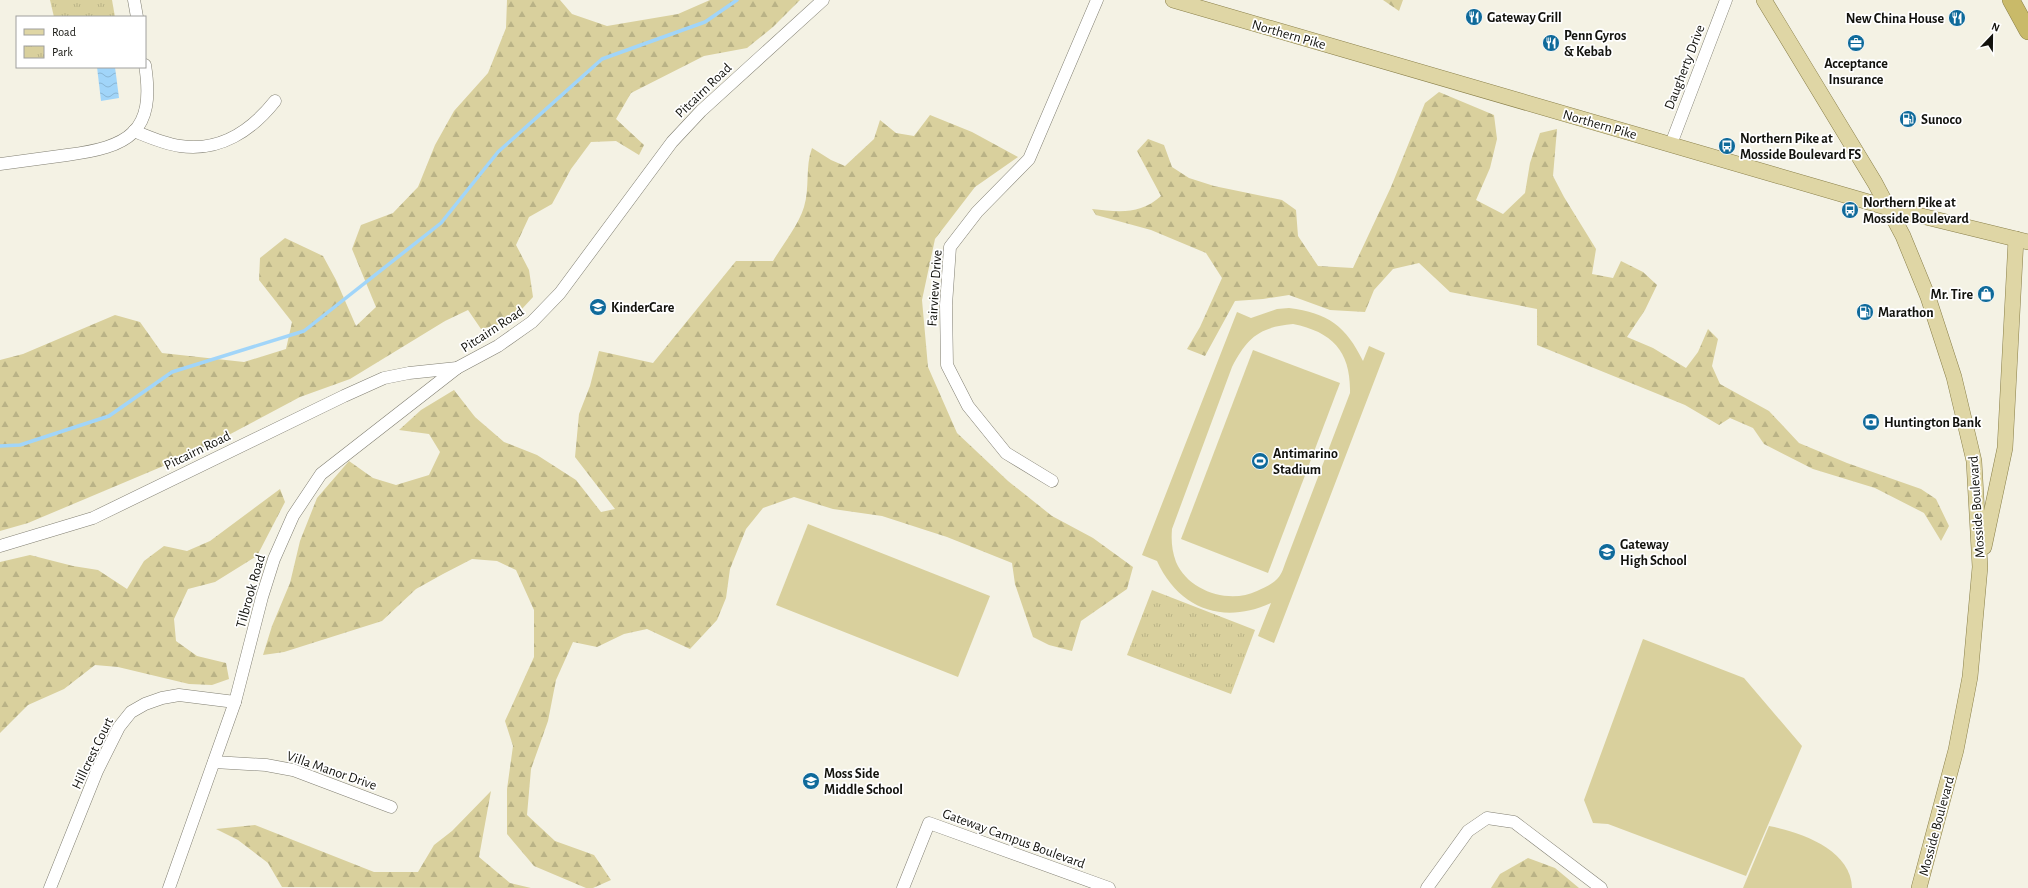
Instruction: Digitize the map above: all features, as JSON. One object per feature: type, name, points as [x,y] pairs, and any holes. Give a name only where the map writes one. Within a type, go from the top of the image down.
[{"type":"highway","points":[[2011,0],[2028,31]]},
{"type":"main road","name":"Northern Pike","points":[[1173,0],[1889,208],[2022,240]]},
{"type":"main road","name":"Mosside Boulevard","points":[[1764,0],[1889,208],[1914,260],[1954,377],[1974,461],[1980,567],[1969,684],[1956,750],[1920,888]]},
{"type":"main road","points":[[1980,567],[2005,448],[2022,240]]},
{"type":"street","points":[[134,0],[137,16]]},
{"type":"street","name":"Pitcairn Road","points":[[0,546],[93,518],[384,378],[409,373],[457,368],[498,346],[532,322],[560,293],[672,142],[701,111],[822,0]]},
{"type":"street","name":"Fairview Drive","points":[[1052,481],[1006,453],[968,406],[947,365],[946,305],[950,247],[977,212],[1029,158],[1098,0]]},
{"type":"street","name":"Daugherty Drive","points":[[1671,144],[1726,0]]},
{"type":"street","points":[[0,164],[95,151],[112,147],[124,140],[134,131],[140,122],[148,102],[148,82],[146,68]]},
{"type":"street","points":[[134,131],[161,141],[181,146],[200,146],[218,143],[250,128],[263,116],[275,101]]},
{"type":"street","name":"Tilbrook Road","points":[[169,888],[236,702],[262,597],[274,559],[293,516],[321,474],[457,368]]},
{"type":"street","name":"Hillcrest Court","points":[[50,888],[108,747],[119,727],[131,712],[156,700],[179,695],[236,702]]},
{"type":"street","name":"Villa Manor Drive","points":[[214,762],[266,765],[293,770],[392,806]]},
{"type":"street","points":[[1427,888],[1468,831],[1487,818],[1514,822],[1601,888]]},
{"type":"street","name":"Gateway Campus Boulevard","points":[[903,888],[929,823],[1109,888]]},
{"type":"green space","points":[[50,0],[112,0],[115,16],[54,16]]},
{"type":"green space","points":[[507,0],[560,0],[572,14],[607,26],[678,14],[710,0],[800,0],[773,27],[747,48],[704,56],[631,93],[616,119],[644,145],[639,155],[616,141],[591,142],[571,169],[552,204],[529,217],[516,245],[529,270],[533,297],[510,322],[481,329],[468,310],[445,321],[350,379],[300,397],[221,439],[161,467],[28,523],[0,531],[0,360],[23,354],[115,315],[140,322],[162,353],[244,362],[286,349],[292,322],[259,280],[260,258],[285,238],[323,256],[336,280],[356,326],[376,307],[352,249],[361,225],[393,213],[418,187],[435,145],[454,111],[488,73],[506,28]]},
{"type":"green space","points":[[1383,0],[1403,0],[1399,11]]},
{"type":"green space","points":[[1439,92],[1494,115],[1497,139],[1490,168],[1476,200],[1503,214],[1525,193],[1530,163],[1540,133],[1557,129],[1553,176],[1596,249],[1592,274],[1613,278],[1621,261],[1643,272],[1657,285],[1645,310],[1627,337],[1653,348],[1686,368],[1698,352],[1708,329],[1718,339],[1712,366],[1720,384],[1769,411],[1799,443],[1847,463],[1921,489],[1936,499],[1949,526],[1941,541],[1924,513],[1875,488],[1813,469],[1764,444],[1753,428],[1730,418],[1719,425],[1685,405],[1537,345],[1537,309],[1450,292],[1419,263],[1393,269],[1374,290],[1365,312],[1330,310],[1289,295],[1235,301],[1205,356],[1187,349],[1200,327],[1222,278],[1206,253],[1151,230],[1096,215],[1092,209],[1129,211],[1145,206],[1161,196],[1137,151],[1148,139],[1164,145],[1172,167],[1189,178],[1214,186],[1282,200],[1296,210],[1298,236],[1318,266],[1353,268],[1391,187],[1425,103]]},
{"type":"green space","points":[[930,115],[972,132],[1018,157],[975,187],[935,239],[922,300],[928,367],[957,433],[1008,481],[1052,516],[1093,538],[1133,567],[1127,589],[1081,621],[1072,651],[1049,645],[1033,637],[1015,584],[1012,563],[947,537],[882,516],[833,509],[794,497],[763,508],[746,529],[730,569],[726,598],[717,620],[690,649],[647,629],[624,634],[597,647],[573,642],[556,680],[548,721],[531,769],[527,815],[555,841],[594,855],[611,880],[593,888],[586,888],[534,866],[507,834],[507,789],[513,746],[505,721],[534,657],[534,610],[516,570],[497,561],[472,559],[416,589],[382,621],[284,652],[263,655],[272,626],[290,583],[300,541],[317,498],[349,461],[373,478],[396,485],[429,475],[440,452],[429,434],[399,430],[421,410],[454,390],[475,417],[504,442],[537,455],[576,480],[601,512],[615,509],[575,457],[579,414],[590,386],[599,351],[653,363],[736,261],[773,261],[794,228],[804,207],[812,148],[831,160],[845,166],[874,139],[880,120],[896,133],[914,136]]},
{"type":"green space","points":[[1289,308],[1303,310],[1315,313],[1334,323],[1350,339],[1363,361],[1369,346],[1385,353],[1274,643],[1258,636],[1271,603],[1253,609],[1236,612],[1220,612],[1204,608],[1190,601],[1177,591],[1166,577],[1157,561],[1142,555],[1237,312],[1251,318],[1277,309]],"holes":[[[1293,324],[1319,332],[1329,339],[1337,346],[1343,355],[1347,366],[1350,393],[1283,570],[1279,576],[1268,586],[1246,595],[1235,596],[1211,593],[1190,581],[1182,572],[1176,562],[1174,554],[1172,529],[1232,367],[1243,348],[1255,336],[1271,328]]]},
{"type":"green space","name":"Antimarino Stadium","points":[[1253,350],[1340,383],[1268,573],[1181,539]]},
{"type":"green space","points":[[280,489],[285,502],[257,556],[215,582],[188,589],[174,619],[176,641],[197,656],[226,663],[229,679],[212,685],[189,684],[118,667],[95,665],[64,689],[28,705],[0,733],[0,562],[30,555],[73,566],[98,570],[127,589],[144,561],[164,546],[187,551],[210,541]]},
{"type":"green space","points":[[808,524],[990,596],[958,677],[776,605]]},
{"type":"green space","points":[[1152,590],[1255,630],[1231,694],[1127,655]]},
{"type":"green space","points":[[1643,639],[1744,678],[1802,746],[1746,876],[1608,824],[1593,823],[1584,800]]},
{"type":"green space","points":[[491,791],[479,857],[510,883],[531,888],[282,887],[268,863],[238,840],[216,829],[255,825],[374,872],[418,872],[434,845],[452,831]]},
{"type":"green space","points":[[1769,826],[1809,838],[1833,853],[1843,863],[1849,874],[1852,888],[1743,888]]},
{"type":"green space","points":[[1528,858],[1555,868],[1579,888],[1491,888],[1500,874]]},
{"type":"water","points":[[97,68],[115,68],[119,98],[101,101]]},
{"type":"waterway","points":[[0,446],[20,445],[109,416],[172,372],[304,331],[441,223],[498,152],[602,59],[705,22],[737,0]]},
{"type":"place","name":"Gateway Grill","points":[[1474,17]]},
{"type":"place","name":"New China House","points":[[1957,18]]},
{"type":"place","name":"Penn Gyros & Kebab","points":[[1551,43]]},
{"type":"place","name":"Acceptance Insurance","points":[[1856,43]]},
{"type":"place","name":"Sunoco","points":[[1908,119]]},
{"type":"place","name":"Northern Pike at Mosside Boulevard FS","points":[[1727,146]]},
{"type":"place","name":"Northern Pike at Mosside Boulevard","points":[[1850,210]]},
{"type":"place","name":"Mr. Tire","points":[[1986,294]]},
{"type":"place","name":"KinderCare","points":[[598,307]]},
{"type":"place","name":"Marathon","points":[[1865,312]]},
{"type":"place","name":"Huntington Bank","points":[[1871,422]]},
{"type":"place","name":"Antimarino Stadium","points":[[1260,461]]},
{"type":"place","name":"Gateway High School","points":[[1607,552]]},
{"type":"place","name":"Moss Side Middle School","points":[[811,781]]}]
